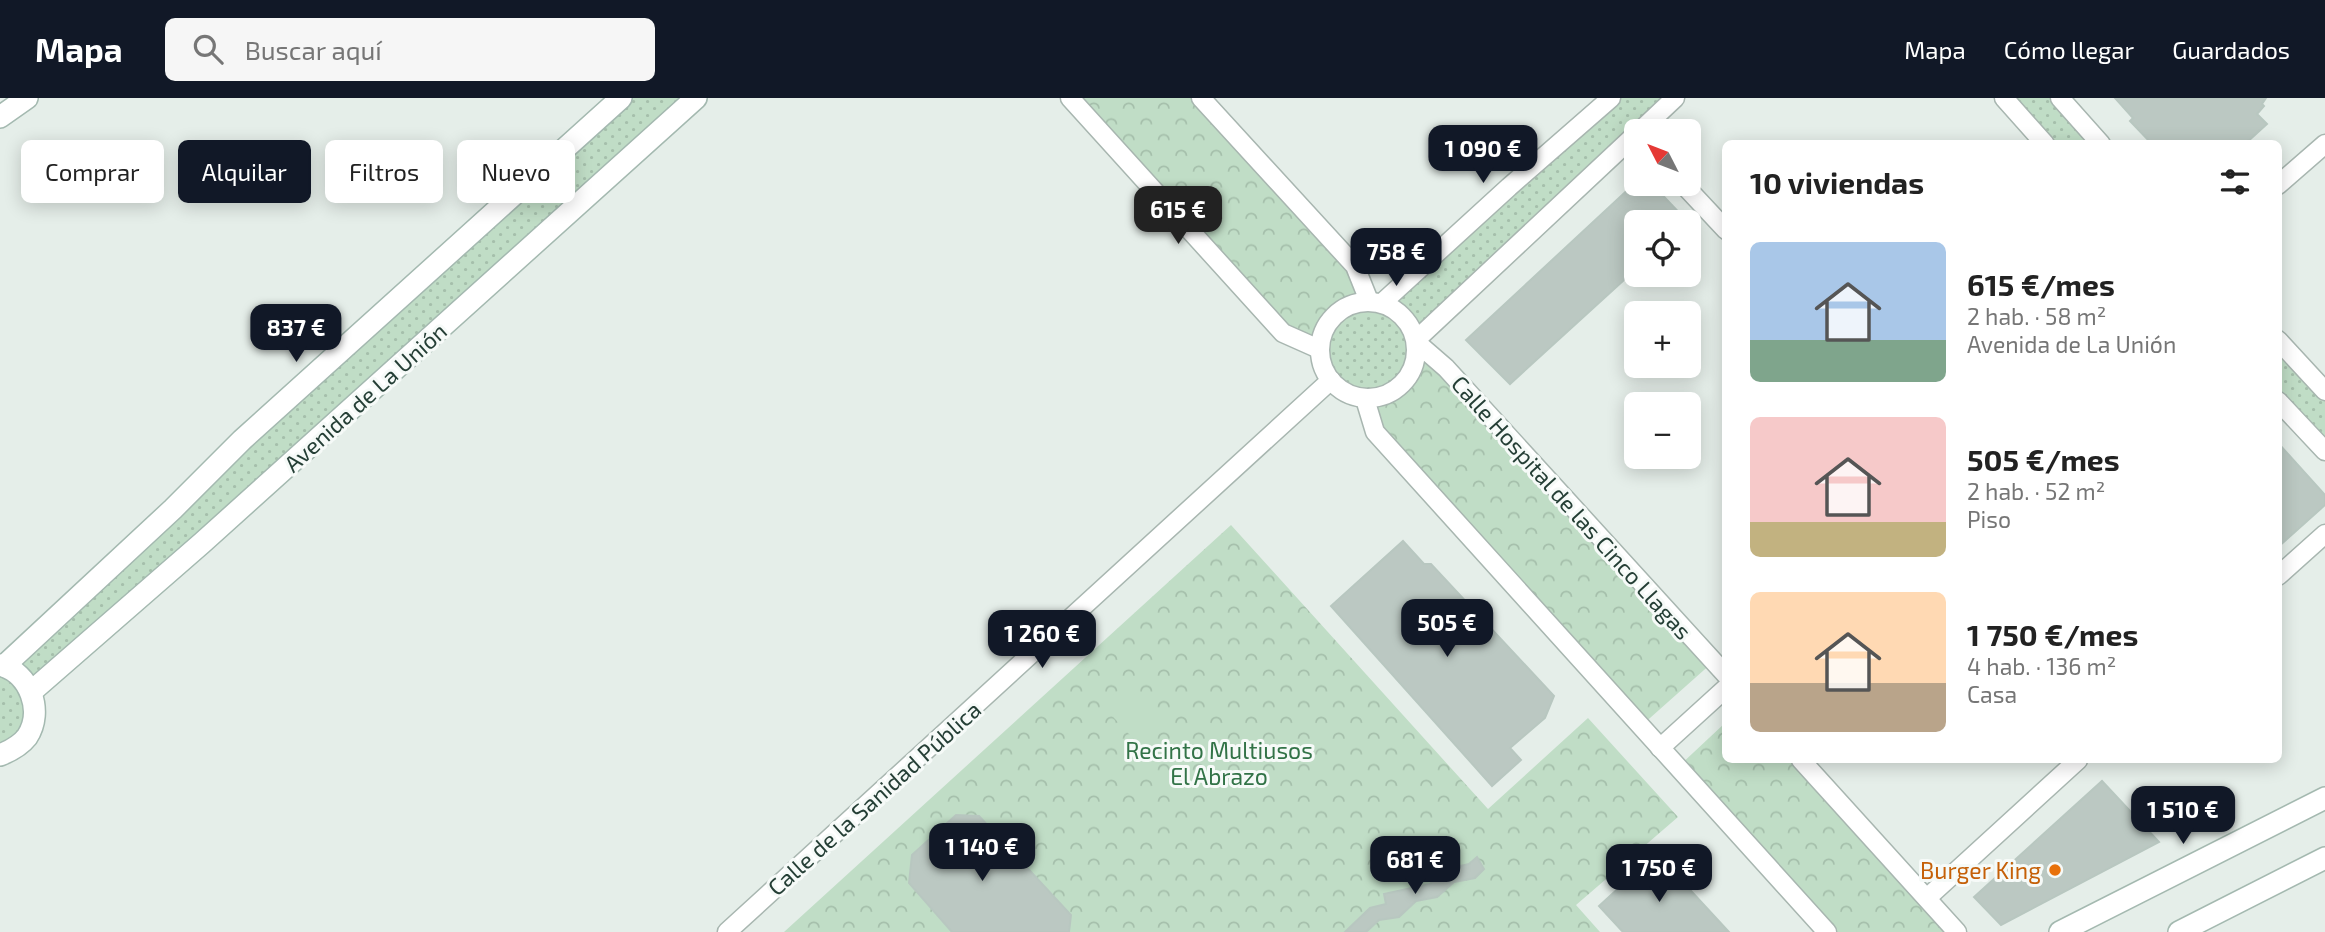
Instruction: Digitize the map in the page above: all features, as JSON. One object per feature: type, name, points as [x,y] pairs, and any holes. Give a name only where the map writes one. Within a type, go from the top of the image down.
[{"type":"main road","points":[[0,117],[27,98]]},
{"type":"main road","points":[[0,755],[17,747],[27,736],[33,723],[34,700],[18,674],[2,666],[173,509],[243,440],[621,98]]},
{"type":"main road","name":"Avenida de La Unión","points":[[31,692],[202,544],[695,98]]},
{"type":"main road","points":[[2060,932],[2325,798]]},
{"type":"main road","points":[[2179,932],[2325,858]]},
{"type":"street","points":[[1070,98],[1283,333],[1320,349]]},
{"type":"street","points":[[1201,98],[1355,266],[1376,302]]},
{"type":"street","points":[[1653,119],[1675,98]]},
{"type":"street","points":[[2004,98],[2041,140]]},
{"type":"street","points":[[2060,98],[2097,140]]},
{"type":"street","points":[[1376,302],[1608,99]]},
{"type":"street","points":[[2282,182],[2325,144]]},
{"type":"street","points":[[1416,341],[1624,146]]},
{"type":"street","points":[[1694,196],[1722,226]]},
{"type":"street","points":[[1376,302],[1394,309],[1404,317],[1412,328],[1417,355],[1405,382],[1380,398],[1365,399],[1349,395],[1331,380],[1321,363],[1320,349],[1322,334],[1335,316],[1354,303],[1376,302]]},
{"type":"street","name":"Calle Hospital de las Cinco Llagas","points":[[1416,341],[1446,368],[1722,671]]},
{"type":"street","points":[[2282,344],[2325,391]]},
{"type":"street","name":"Calle de la Sanidad Pública","points":[[727,932],[1331,380]]},
{"type":"street","points":[[1365,399],[1376,432],[1827,932]]},
{"type":"street","points":[[2282,405],[2325,451]]},
{"type":"street","points":[[2282,572],[2325,534]]},
{"type":"street","points":[[1660,748],[1722,692]]},
{"type":"street","points":[[1804,763],[1957,932]]},
{"type":"street","points":[[1927,898],[2075,763]]},
{"type":"green space","points":[[622,98],[696,98],[31,692],[33,723],[0,755],[0,665],[507,203],[575,203],[575,141]]},
{"type":"green space","points":[[1070,98],[1201,98],[1355,266],[1369,301],[1359,303],[1335,316],[1325,330],[1319,349],[1283,333]]},
{"type":"green space","points":[[1611,98],[1675,98],[1653,119],[1624,119],[1624,146],[1450,307],[1423,343],[1403,383],[1384,395],[1373,398],[1363,398],[1342,391],[1333,384],[1321,365],[1320,344],[1327,325],[1334,316],[1351,305],[1383,303]]},
{"type":"green space","points":[[2004,98],[2060,98],[2098,140],[2042,140]]},
{"type":"green space","points":[[1416,342],[1713,662],[1641,726],[1375,432],[1365,399],[1387,394],[1403,382],[1413,365]]},
{"type":"green space","points":[[2282,344],[2325,391],[2325,451],[2282,404]]},
{"type":"green space","name":"Recinto Multiusos El Abrazo","points":[[1231,525],[1488,809],[1588,718],[1678,817],[1576,905],[1600,932],[784,932]]},
{"type":"green space","points":[[1125,684],[1164,727],[1141,747],[1102,705]]},
{"type":"green space","points":[[1722,726],[1722,763],[1804,763],[1957,932],[1827,932],[1678,767]]},
{"type":"building","points":[[2115,98],[2266,98],[2262,104],[2264,106],[2257,114],[2267,124],[2249,140],[2148,140],[2130,121],[2133,118]]},
{"type":"building","points":[[1624,193],[1624,196],[1663,196],[1677,210],[1624,210],[1624,280],[1510,384],[1466,340]]},
{"type":"building","points":[[2282,447],[2325,495],[2325,505],[2282,543]]},
{"type":"building","points":[[1403,541],[1424,564],[1431,564],[1554,696],[1545,718],[1510,748],[1521,760],[1492,786],[1331,606]]},
{"type":"building","name":"Burger King","points":[[2102,781],[2159,842],[2001,925],[1974,897]]},
{"type":"building","points":[[956,815],[979,816],[1071,915],[1069,932],[952,932],[909,883],[912,855]]},
{"type":"building","points":[[1657,853],[1729,932],[1623,932],[1599,906]]},
{"type":"building","points":[[1477,857],[1484,869],[1475,878],[1454,882],[1437,897],[1416,901],[1399,917],[1379,920],[1366,932],[1345,932],[1370,908],[1386,904],[1384,894],[1430,884],[1447,869],[1469,864]]},
{"type":"place","name":"Burger King","points":[[2055,870]]}]
